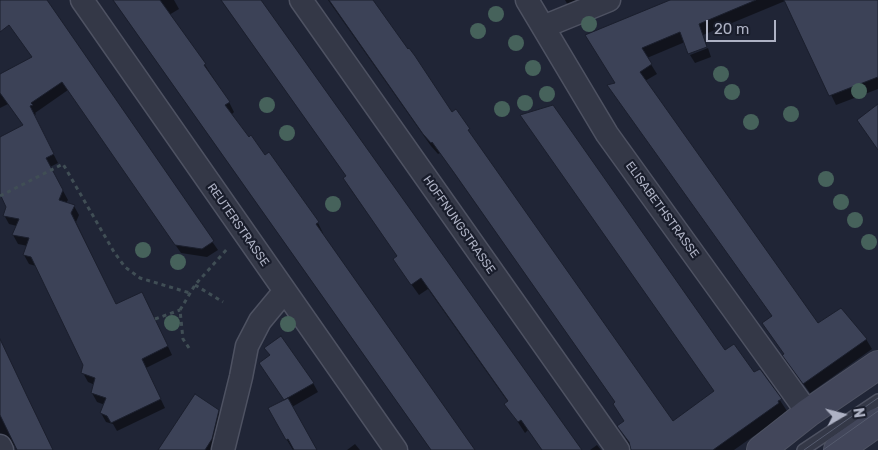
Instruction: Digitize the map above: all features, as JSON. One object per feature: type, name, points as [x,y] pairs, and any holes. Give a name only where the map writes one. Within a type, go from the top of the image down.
[{"type":"main road","points":[[761,450],[808,413],[878,365]]},
{"type":"main road","points":[[838,450],[878,422]]},
{"type":"street","name":"REUTERSTRASSE","points":[[82,0],[396,450]]},
{"type":"street","name":"HOFFNUNGSTRASSE","points":[[301,0],[618,450]]},
{"type":"street","name":"ELISABETHSTRASSE","points":[[527,0],[607,134],[808,413]]},
{"type":"street","points":[[543,27],[609,0]]},
{"type":"street","points":[[223,450],[247,346],[260,321],[284,292]]},
{"type":"street","points":[[0,446],[2,450]]},
{"type":"lane","points":[[803,450],[878,400]]},
{"type":"path","points":[[0,196],[63,164],[114,252],[125,267],[140,278],[190,293]]},
{"type":"path","points":[[189,348],[183,339],[180,310],[195,285],[243,232]]},
{"type":"path","points":[[195,285],[223,302]]},
{"type":"path","points":[[155,319],[180,310]]},
{"type":"building","points":[[0,0],[47,0],[214,241],[202,249],[175,245],[62,82],[31,103],[33,105],[30,106],[54,154],[46,158],[63,190],[59,200],[75,205],[71,213],[116,304],[142,292],[168,346],[142,359],[161,399],[111,423],[107,416],[100,413],[106,398],[91,393],[95,378],[81,373],[83,365],[31,257],[23,255],[29,238],[12,235],[19,219],[3,216],[6,207],[0,194],[0,137],[23,125],[0,93],[0,74],[32,57],[9,25],[0,32]]},
{"type":"building","points":[[113,0],[160,0],[206,64],[204,65],[230,102],[225,105],[249,137],[251,135],[265,155],[269,152],[319,222],[316,224],[475,450],[431,450]]},
{"type":"building","points":[[221,0],[261,0],[582,450],[542,450],[521,420],[518,422],[504,404],[508,401],[421,278],[411,285],[393,259],[397,256],[343,178],[346,176]]},
{"type":"building","points":[[329,0],[373,0],[415,56],[452,112],[456,109],[470,129],[468,130],[673,421],[714,391],[520,115],[553,105],[725,350],[734,344],[754,372],[760,369],[782,399],[778,401],[779,403],[713,450],[631,450],[629,442],[617,426],[624,421],[613,404],[615,402],[455,174],[432,142],[423,134]]},
{"type":"building","points":[[670,0],[756,0],[699,24],[707,47],[688,54],[680,32],[642,48],[652,64],[640,72],[818,323],[841,308],[867,339],[803,384],[762,323],[772,316],[607,85],[615,83],[585,35]]},
{"type":"building","points":[[784,0],[878,0],[878,77],[829,96]]},
{"type":"building","points":[[878,104],[878,150],[857,120]]},
{"type":"building","points":[[281,336],[314,383],[284,400],[259,363],[270,355],[264,348]]},
{"type":"building","points":[[0,339],[53,450],[17,450],[0,415]]},
{"type":"building","points":[[195,394],[219,410],[212,439],[205,450],[158,450]]},
{"type":"building","points":[[288,398],[317,450],[294,450],[288,439],[286,440],[268,408]]},
{"type":"tram line","points":[[804,450],[878,398]]},
{"type":"tram line","points":[[823,450],[878,411]]}]
